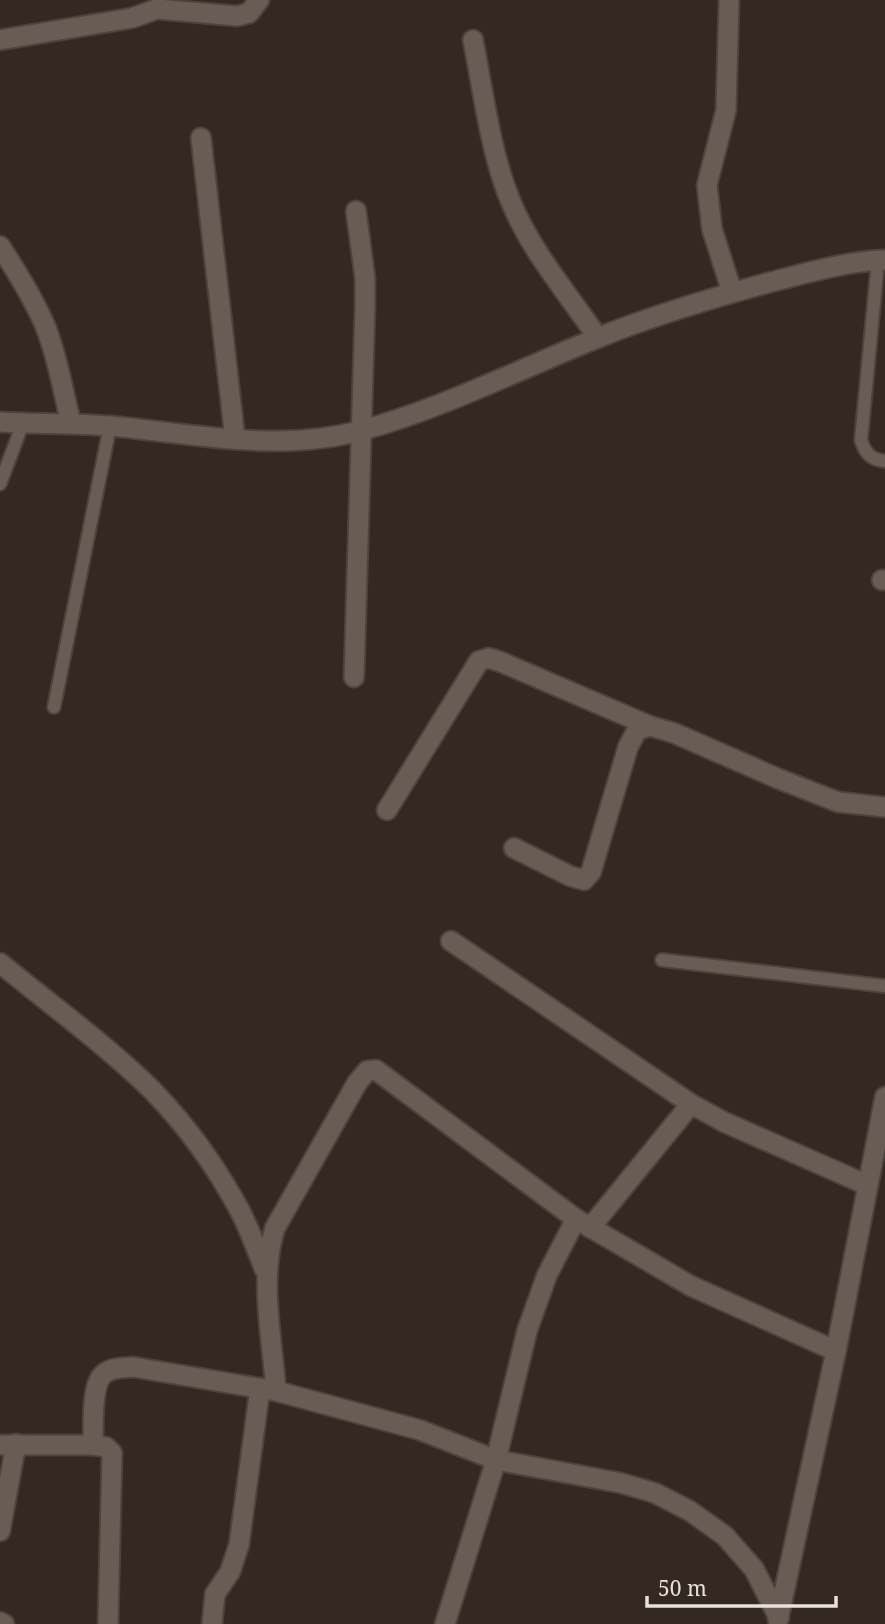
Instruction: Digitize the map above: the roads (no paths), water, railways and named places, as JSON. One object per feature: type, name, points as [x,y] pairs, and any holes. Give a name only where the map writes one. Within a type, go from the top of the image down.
[{"type":"street","points":[[0,40],[132,18],[159,5],[237,16],[248,13],[259,0]]},
{"type":"street","points":[[729,0],[726,110],[707,185],[712,229],[732,292]]},
{"type":"street","points":[[473,40],[501,176],[511,202],[524,229],[598,338]]},
{"type":"street","points":[[201,138],[234,439]]},
{"type":"street","points":[[354,677],[363,431],[365,278],[356,211]]},
{"type":"street","points":[[0,246],[45,326],[54,351],[71,424]]},
{"type":"street","points":[[0,422],[110,426],[266,442],[305,441],[363,431],[432,407],[598,338],[732,292],[804,274],[881,260]]},
{"type":"street","points":[[387,810],[479,661],[489,658],[811,792],[838,802],[885,807]]},
{"type":"street","points":[[514,848],[570,876],[584,880],[591,872],[628,747],[637,730],[650,726]]},
{"type":"street","points":[[451,941],[691,1104],[724,1122],[867,1185]]},
{"type":"street","points":[[0,963],[120,1061],[153,1092],[206,1157],[225,1185],[267,1274]]},
{"type":"street","points":[[212,1624],[215,1594],[230,1572],[239,1545],[268,1390],[267,1251],[275,1228],[357,1083],[367,1071],[376,1070],[389,1077],[583,1223],[691,1286],[836,1351]]},
{"type":"street","points":[[778,1621],[836,1351],[885,1097]]},
{"type":"street","points":[[445,1624],[496,1460],[530,1321],[547,1275],[583,1223],[691,1104]]},
{"type":"street","points":[[93,1445],[95,1390],[102,1374],[113,1369],[133,1367],[268,1390],[420,1430],[496,1460],[621,1483],[655,1493],[690,1511],[725,1536],[754,1569],[778,1621]]},
{"type":"street","points":[[0,1531],[8,1444],[106,1447],[112,1453],[114,1461],[108,1624]]},
{"type":"lane","points":[[881,260],[861,440],[870,457],[885,461]]},
{"type":"lane","points":[[0,484],[23,423]]},
{"type":"lane","points":[[54,707],[110,426]]},
{"type":"lane","points":[[662,960],[885,986]]}]
